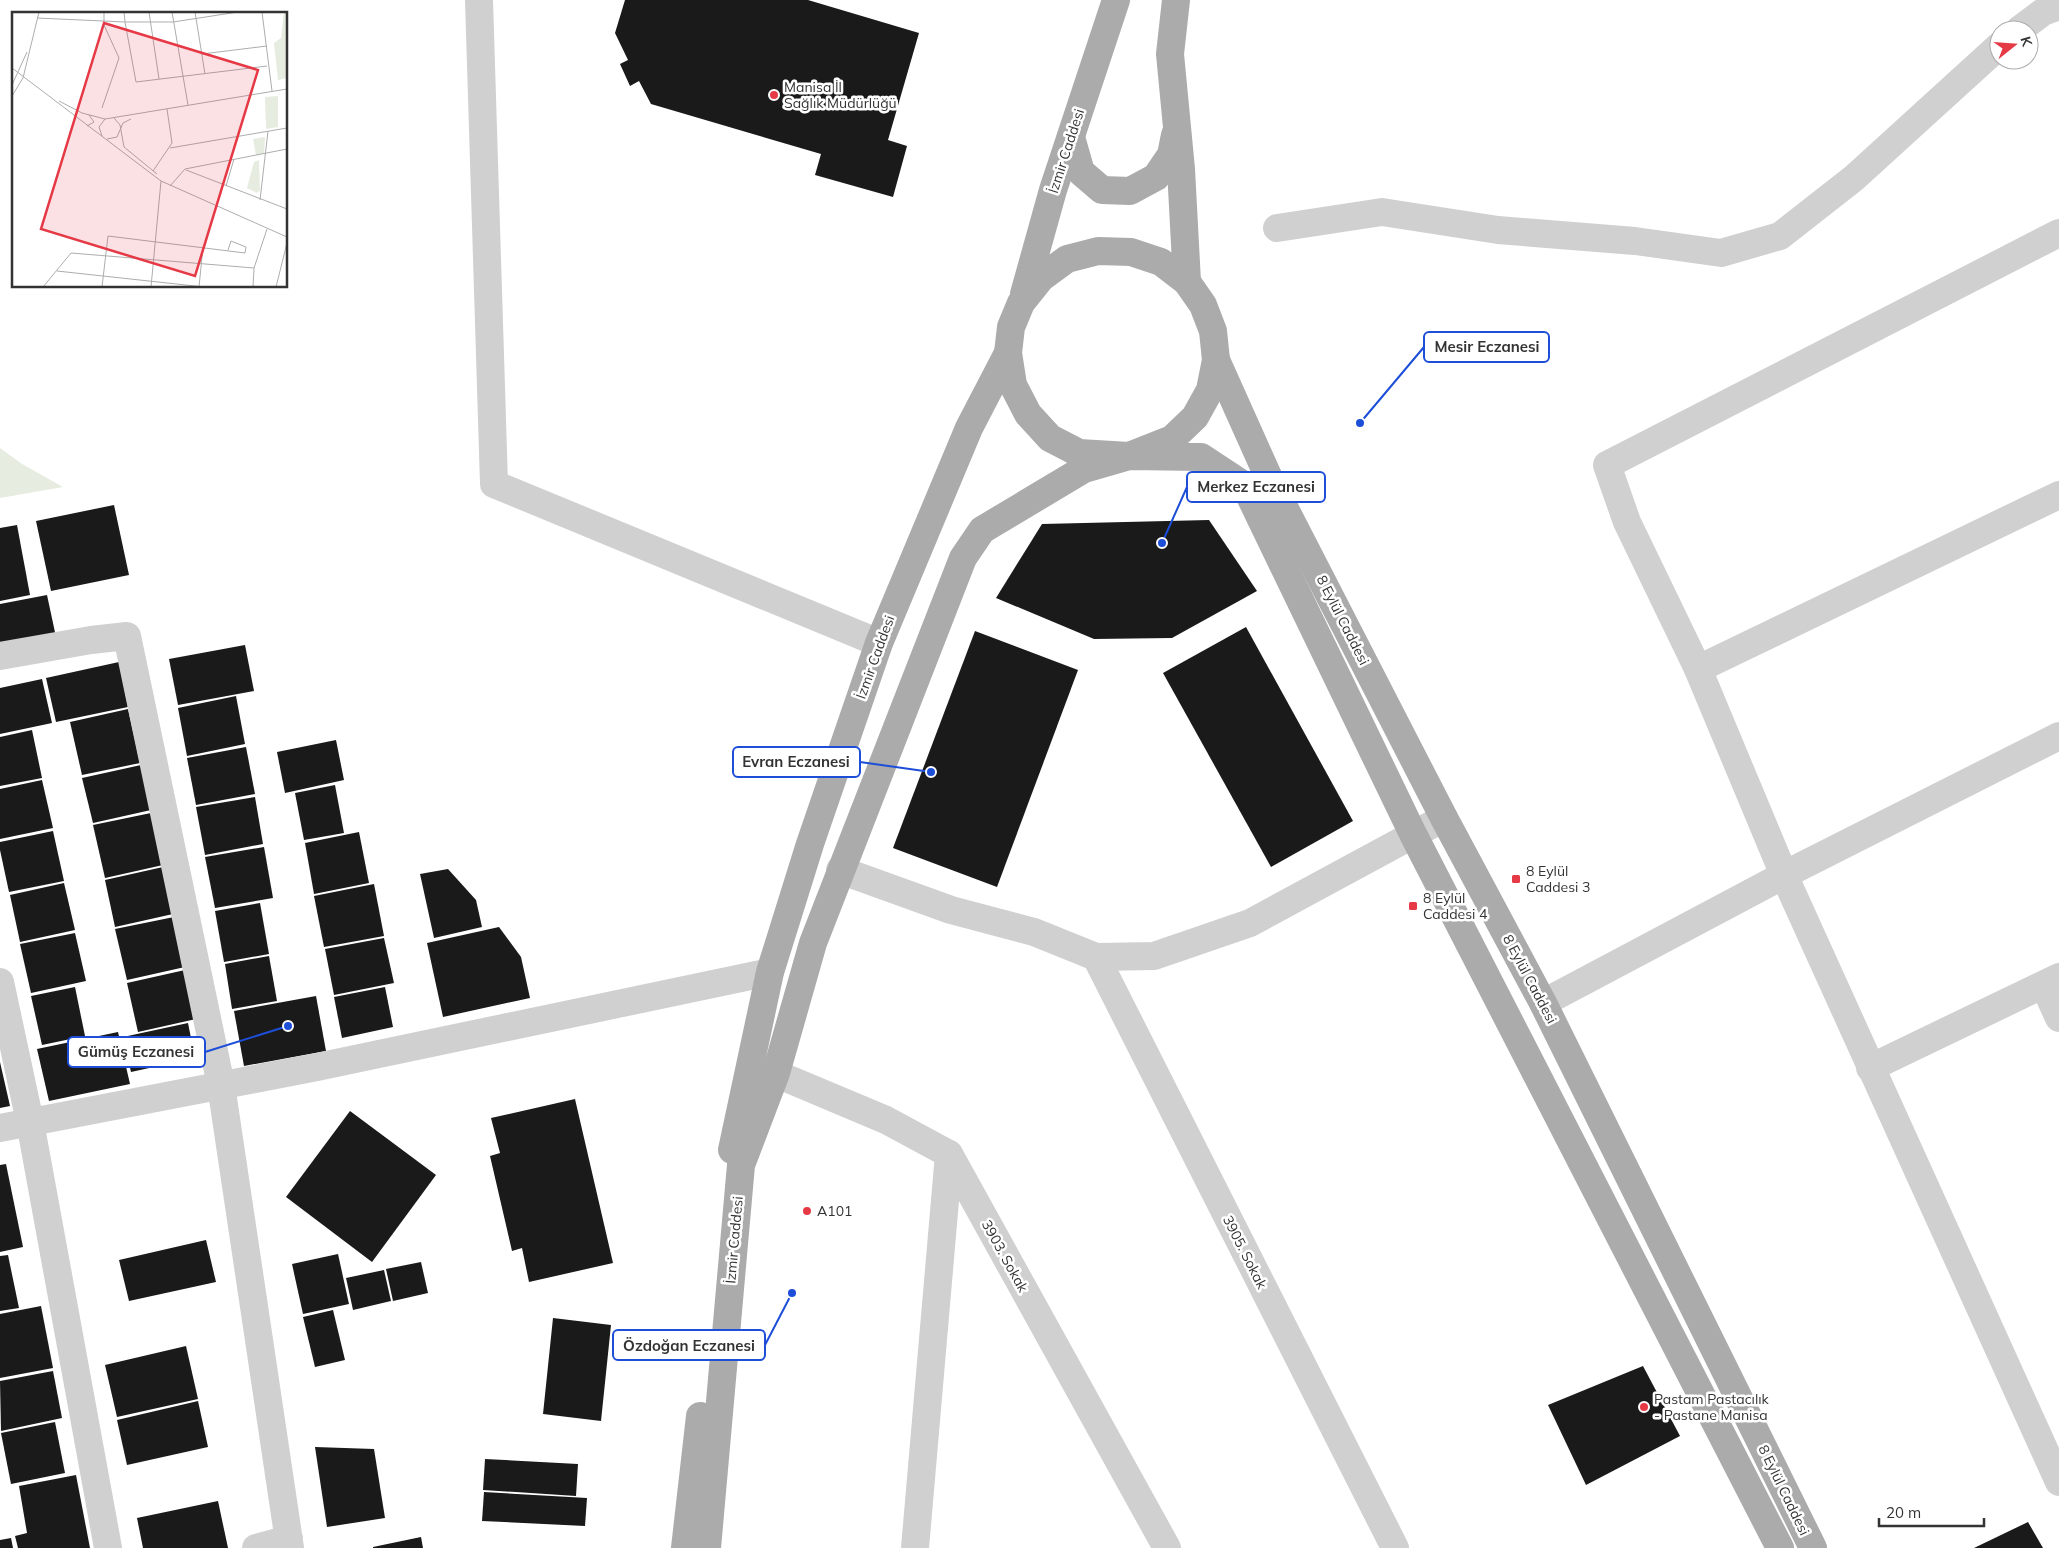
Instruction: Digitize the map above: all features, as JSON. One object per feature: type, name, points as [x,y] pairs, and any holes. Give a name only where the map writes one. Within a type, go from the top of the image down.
[{"type":"main road","name":"İzmir Caddesi","points":[[1021,303],[1053,190],[1116,0]]},
{"type":"main road","points":[[1176,0],[1170,54],[1181,169],[1187,282]]},
{"type":"main road","points":[[1071,137],[1081,172],[1102,190],[1130,191],[1156,177],[1171,155],[1177,126]]},
{"type":"main road","points":[[1130,456],[1172,439],[1195,417],[1210,390],[1216,360],[1213,331],[1203,305],[1187,282],[1161,262],[1131,252],[1098,250],[1067,260],[1047,273],[1021,303],[1011,327],[1008,353],[1012,385],[1028,414],[1050,438],[1079,453],[1130,456],[1201,457],[1245,486],[1413,834],[1780,1548]]},
{"type":"main road","name":"İzmir Caddesi","points":[[685,1548],[728,1168],[770,972],[879,643],[969,428],[1008,353]]},
{"type":"main road","name":"8 Eylül Caddesi","points":[[1216,360],[1268,476],[1444,818],[1543,1003],[1813,1548]]},
{"type":"main road","name":"İzmir Caddesi","points":[[707,1548],[741,1165],[776,1073],[813,943],[840,870],[963,558],[982,530],[1084,469],[1130,456]]},
{"type":"main road","points":[[770,972],[790,962],[813,943]]},
{"type":"street","points":[[478,0],[494,484],[879,643]]},
{"type":"street","points":[[2032,20],[2042,12],[2059,6]]},
{"type":"street","points":[[1277,228],[1382,212],[1498,230],[1635,240],[1721,253],[1780,236],[1854,178],[1989,55]]},
{"type":"street","points":[[2059,232],[1607,465],[1627,522],[1698,669],[1784,875],[2059,1482]]},
{"type":"street","points":[[1698,669],[2059,495]]},
{"type":"street","points":[[0,656],[91,640],[127,636],[221,1085],[290,1544],[256,1548]]},
{"type":"street","points":[[1543,1003],[1784,875],[2059,736]]},
{"type":"street","points":[[840,870],[951,910],[1034,932],[1096,957],[1154,956],[1250,923],[1444,818]]},
{"type":"street","name":"3905. Sokak","points":[[1096,957],[1394,1548]]},
{"type":"street","points":[[0,1128],[221,1085],[770,972]]},
{"type":"street","points":[[1870,1068],[2052,981],[2059,1018]]},
{"type":"street","points":[[0,982],[30,1122],[108,1548]]},
{"type":"street","points":[[751,1063],[886,1120],[949,1154],[915,1548]]},
{"type":"street","name":"3903. Sokak","points":[[949,1154],[1166,1548]]},
{"type":"shaded area","points":[[0,448],[22,464],[63,487],[0,498]]},
{"type":"building","name":"Manisa İl Sağlık Müdürlüğü","points":[[625,0],[808,0],[919,33],[888,140],[907,146],[893,197],[815,175],[821,154],[651,104],[639,81],[630,86],[620,64],[628,60],[615,33]]},
{"type":"building","points":[[114,505],[129,575],[51,591],[36,521]]},
{"type":"building","points":[[1209,520],[1257,591],[1172,638],[1094,639],[996,598],[1042,524]]},
{"type":"building","points":[[17,525],[30,595],[0,601],[0,528]]},
{"type":"building","points":[[47,595],[56,637],[0,648],[0,604]]},
{"type":"building","points":[[1246,627],[1353,821],[1271,867],[1163,673]]},
{"type":"building","points":[[975,631],[1078,670],[997,887],[893,848]]},
{"type":"building","points":[[245,645],[254,691],[178,705],[169,659]]},
{"type":"building","points":[[119,662],[128,707],[56,722],[46,678]]},
{"type":"building","points":[[42,679],[52,723],[0,734],[0,688]]},
{"type":"building","points":[[236,696],[245,744],[187,756],[178,708]]},
{"type":"building","points":[[128,709],[140,763],[82,775],[70,722]]},
{"type":"building","points":[[32,730],[42,778],[0,786],[0,737]]},
{"type":"building","points":[[336,740],[344,780],[285,793],[277,752]]},
{"type":"building","points":[[246,747],[255,794],[196,805],[187,758]]},
{"type":"building","points":[[141,765],[151,810],[93,823],[82,778]]},
{"type":"building","points":[[42,780],[53,828],[0,839],[0,789]]},
{"type":"building","points":[[335,785],[344,833],[304,840],[295,793]]},
{"type":"building","points":[[255,797],[263,844],[205,855],[196,807]]},
{"type":"building","points":[[151,813],[163,865],[105,878],[93,825]]},
{"type":"building","points":[[53,831],[64,881],[9,892],[0,842]]},
{"type":"building","points":[[359,832],[369,883],[314,894],[305,843]]},
{"type":"building","points":[[264,847],[273,898],[215,908],[205,857]]},
{"type":"building","points":[[163,867],[173,914],[115,927],[105,880]]},
{"type":"building","points":[[448,869],[476,900],[482,927],[434,938],[420,874]]},
{"type":"building","points":[[64,883],[75,930],[20,942],[10,895]]},
{"type":"building","points":[[374,884],[384,936],[324,947],[314,896]]},
{"type":"building","points":[[260,903],[269,954],[224,962],[215,911]]},
{"type":"building","points":[[174,917],[185,967],[127,980],[115,929]]},
{"type":"building","points":[[499,927],[521,957],[530,998],[443,1017],[427,943]]},
{"type":"building","points":[[75,933],[86,981],[31,993],[20,944]]},
{"type":"building","points":[[384,938],[394,983],[334,995],[325,949]]},
{"type":"building","points":[[269,956],[277,1001],[232,1009],[225,964]]},
{"type":"building","points":[[185,970],[196,1019],[138,1032],[127,983]]},
{"type":"building","points":[[75,987],[85,1036],[42,1045],[31,996]]},
{"type":"building","points":[[385,987],[393,1027],[342,1038],[334,997]]},
{"type":"building","points":[[316,996],[326,1051],[244,1066],[234,1011]]},
{"type":"building","points":[[188,1023],[195,1058],[131,1072],[123,1037]]},
{"type":"building","points":[[118,1032],[130,1084],[49,1101],[37,1049]]},
{"type":"building","points":[[0,1062],[10,1106],[0,1108]]},
{"type":"building","points":[[575,1099],[613,1263],[529,1282],[522,1248],[512,1251],[490,1156],[500,1153],[491,1118]]},
{"type":"building","points":[[350,1111],[436,1175],[372,1262],[286,1197]]},
{"type":"building","points":[[6,1164],[23,1247],[0,1252],[0,1165]]},
{"type":"building","points":[[206,1240],[216,1282],[129,1301],[119,1260]]},
{"type":"building","points":[[338,1254],[349,1304],[303,1314],[292,1264]]},
{"type":"building","points":[[8,1255],[19,1308],[0,1311],[0,1256]]},
{"type":"building","points":[[421,1262],[428,1293],[393,1301],[386,1269]]},
{"type":"building","points":[[384,1270],[391,1301],[353,1310],[346,1278]]},
{"type":"building","points":[[41,1306],[53,1368],[0,1378],[0,1314]]},
{"type":"building","points":[[333,1310],[345,1360],[315,1367],[303,1317]]},
{"type":"building","points":[[553,1318],[611,1325],[601,1421],[543,1414]]},
{"type":"building","points":[[186,1346],[198,1399],[117,1417],[105,1365]]},
{"type":"building","points":[[1643,1366],[1680,1436],[1586,1485],[1548,1405]]},
{"type":"building","points":[[53,1371],[62,1418],[1,1431],[0,1381]]},
{"type":"building","points":[[198,1401],[208,1447],[127,1465],[117,1420]]},
{"type":"building","points":[[55,1422],[65,1473],[11,1484],[1,1433]]},
{"type":"building","points":[[315,1447],[374,1449],[385,1518],[327,1527]]},
{"type":"building","points":[[485,1459],[578,1464],[576,1496],[483,1490]]},
{"type":"building","points":[[76,1475],[90,1548],[18,1548],[15,1536],[27,1533],[19,1486]]},
{"type":"building","points":[[484,1492],[587,1498],[585,1526],[482,1521]]},
{"type":"building","points":[[218,1501],[228,1548],[143,1548],[137,1518]]},
{"type":"building","points":[[2028,1522],[2043,1548],[1974,1548]]},
{"type":"building","points":[[421,1537],[423,1548],[373,1548],[373,1547]]},
{"type":"building","points":[[11,1538],[13,1548],[0,1548],[0,1540]]},
{"type":"place","name":"Manisa İl Sağlık Müdürlüğü","points":[[774,95]]},
{"type":"place","name":"Mesir Eczanesi","points":[[1360,423]]},
{"type":"place","name":"Merkez Eczanesi","points":[[1162,543]]},
{"type":"place","name":"Evran Eczanesi","points":[[931,772]]},
{"type":"place","name":"8 Eylül Caddesi 3","points":[[1516,879]]},
{"type":"place","name":"8 Eylül Caddesi 4","points":[[1413,906]]},
{"type":"place","name":"Gümüş Eczanesi","points":[[288,1026]]},
{"type":"place","name":"A101","points":[[807,1211]]},
{"type":"place","name":"Özdoğan Eczanesi","points":[[792,1293]]},
{"type":"place","name":"Pastam Pastacılık - Pastane Manisa","points":[[1644,1407]]}]
